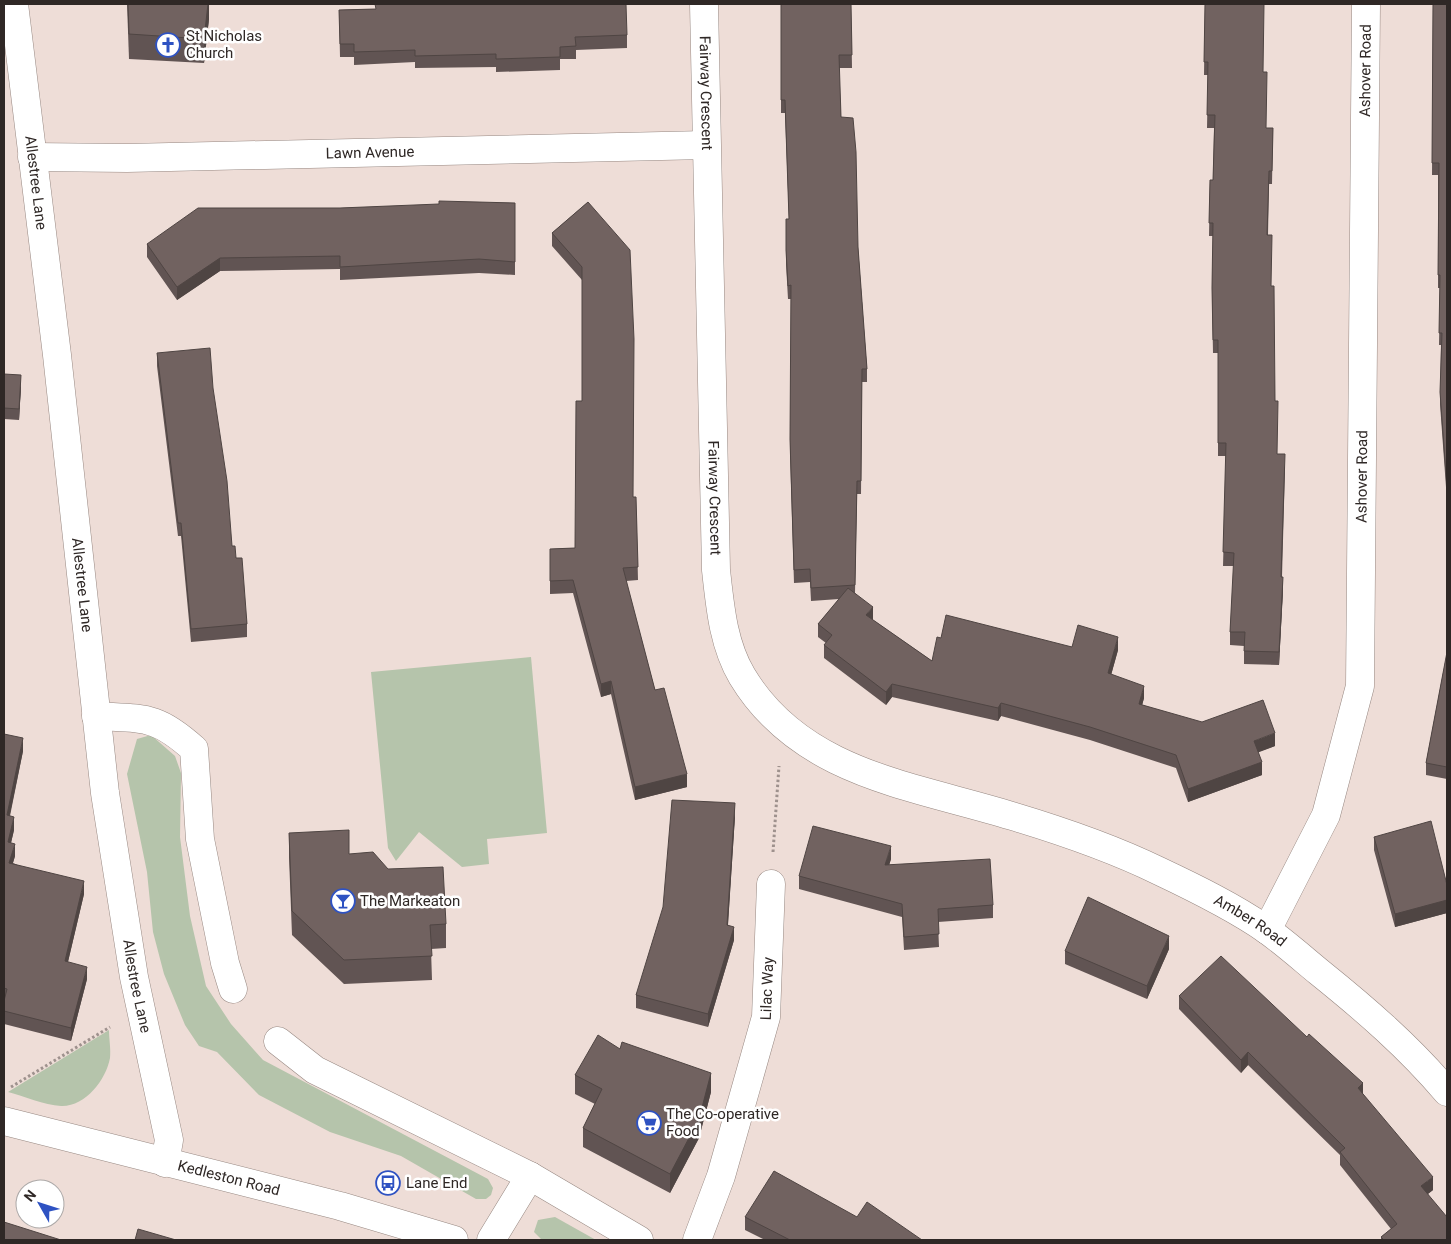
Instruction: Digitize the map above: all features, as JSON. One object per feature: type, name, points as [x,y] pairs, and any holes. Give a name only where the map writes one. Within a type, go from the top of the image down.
[{"type":"street","name":"Allestree Lane","points":[[14,4],[58,364],[105,793],[141,1009],[169,1140],[165,1163]]},
{"type":"street","name":"Fairway Crescent","points":[[704,4],[716,570],[722,628],[741,674],[760,701],[782,725],[820,753],[870,774],[1012,815]]},
{"type":"street","name":"Ashover Road","points":[[1267,930],[1326,815],[1360,686],[1366,4]]},
{"type":"street","name":"Lawn Avenue","points":[[32,157],[137,158],[706,145]]},
{"type":"street","points":[[96,716],[149,719],[173,730],[194,749],[200,839],[225,963],[233,989]]},
{"type":"street","name":"Amber Road","points":[[1012,815],[1091,842],[1159,871],[1267,930],[1373,1016],[1447,1092]]},
{"type":"street","name":"Lilac Way","points":[[697,1240],[721,1176],[766,1017],[771,884]]},
{"type":"street","points":[[278,1041],[315,1070],[530,1176],[639,1240]]},
{"type":"street","name":"Kedleston Road","points":[[4,1121],[340,1206],[454,1240]]},
{"type":"street","points":[[491,1240],[530,1176]]},
{"type":"path","points":[[771,884],[782,725]]},
{"type":"path","points":[[4,1091],[141,1009]]},
{"type":"green space","points":[[531,657],[547,833],[487,839],[489,864],[462,867],[419,832],[396,861],[388,848],[371,672]]},
{"type":"green space","points":[[151,735],[175,756],[181,773],[180,837],[190,916],[206,986],[231,1024],[263,1060],[488,1179],[493,1188],[491,1195],[486,1199],[476,1199],[401,1156],[330,1132],[259,1095],[217,1052],[199,1046],[185,1025],[164,974],[153,932],[147,872],[127,774],[137,739]]},
{"type":"green space","points":[[109,1030],[110,1058],[108,1066],[93,1091],[78,1102],[70,1105],[54,1105],[8,1092]]},
{"type":"green space","points":[[555,1217],[596,1240],[542,1240],[534,1232],[538,1220]]},
{"type":"building","points":[[128,4],[208,4],[204,39],[129,34]]},
{"type":"building","points":[[375,4],[626,4],[627,35],[575,37],[576,46],[560,47],[560,57],[496,59],[496,54],[415,56],[415,50],[354,52],[354,44],[340,44],[339,10],[376,9]]},
{"type":"building","points":[[781,4],[851,4],[852,55],[839,55],[841,117],[853,118],[856,152],[858,247],[867,369],[862,369],[861,481],[857,481],[855,585],[811,588],[810,569],[794,570],[790,439],[791,285],[788,286],[786,250],[786,219],[789,219],[785,100],[781,100]]},
{"type":"building","points":[[1205,4],[1264,4],[1263,72],[1267,72],[1266,128],[1273,128],[1272,171],[1269,171],[1267,235],[1272,235],[1271,286],[1274,286],[1275,401],[1278,401],[1277,454],[1285,454],[1281,577],[1283,577],[1279,652],[1244,651],[1245,632],[1230,632],[1234,553],[1223,552],[1226,443],[1218,443],[1218,340],[1213,340],[1213,223],[1209,223],[1210,180],[1213,180],[1215,115],[1207,115],[1208,62],[1204,62]]},
{"type":"building","points":[[1433,4],[1447,4],[1447,488],[1440,392],[1442,333],[1439,333],[1439,163],[1432,163]]},
{"type":"building","points":[[439,201],[515,203],[515,262],[479,259],[340,267],[340,256],[220,258],[177,287],[147,244],[198,208],[340,208],[439,204]]},
{"type":"building","points":[[588,202],[630,250],[634,339],[633,497],[636,497],[638,567],[623,568],[655,690],[664,688],[687,774],[635,787],[611,681],[601,684],[573,580],[550,581],[550,549],[575,548],[576,401],[582,401],[582,267],[552,233]]},
{"type":"building","points":[[210,348],[213,388],[227,481],[232,546],[235,546],[236,558],[242,558],[247,624],[191,629],[181,523],[178,523],[157,353]]},
{"type":"building","points":[[4,374],[21,375],[19,409],[4,408]]},
{"type":"building","points":[[848,588],[873,607],[866,615],[932,661],[937,637],[941,638],[946,615],[1072,647],[1078,625],[1118,637],[1108,673],[1144,686],[1139,704],[1202,722],[1263,700],[1275,733],[1254,741],[1262,762],[1188,789],[1176,755],[1090,727],[1001,703],[998,708],[892,684],[886,692],[824,645],[832,635],[818,624]]},
{"type":"building","points":[[1447,652],[1447,767],[1426,763]]},
{"type":"building","points":[[4,734],[23,738],[7,815],[14,817],[8,842],[15,844],[9,863],[84,881],[65,961],[87,967],[71,1028],[4,1011],[7,989],[4,988]]},
{"type":"building","points":[[672,800],[735,803],[727,925],[734,927],[708,1014],[636,995],[663,907]]},
{"type":"building","points":[[1431,821],[1447,885],[1447,900],[1395,914],[1374,837]]},
{"type":"building","points":[[813,826],[891,846],[885,865],[990,859],[993,905],[938,909],[939,934],[904,937],[902,904],[799,876]]},
{"type":"building","name":"The Markeaton","points":[[349,830],[349,854],[373,852],[388,869],[443,867],[446,924],[430,925],[432,956],[344,960],[292,911],[289,833]]},
{"type":"building","points":[[1088,897],[1169,936],[1147,986],[1065,951]]},
{"type":"building","points":[[1221,956],[1307,1037],[1309,1034],[1363,1083],[1358,1088],[1433,1177],[1421,1186],[1447,1217],[1447,1240],[1384,1240],[1381,1237],[1397,1224],[1340,1152],[1345,1148],[1248,1052],[1241,1060],[1179,996]]},
{"type":"building","name":"The Co-operative Food","points":[[598,1035],[620,1049],[622,1042],[711,1073],[699,1119],[670,1174],[583,1128],[602,1089],[575,1075]]},
{"type":"building","points":[[774,1171],[857,1217],[867,1202],[922,1240],[790,1240],[745,1217]]},
{"type":"building","points":[[4,1222],[15,1225],[15,1229],[26,1229],[61,1240],[4,1240]]},
{"type":"building","points":[[138,1229],[176,1240],[135,1240]]},
{"type":"place","name":"St Nicholas Church","points":[[168,45]]},
{"type":"place","name":"The Markeaton","points":[[343,901]]},
{"type":"place","name":"The Co-operative Food","points":[[649,1123]]},
{"type":"place","name":"Lane End","points":[[388,1183]]}]
